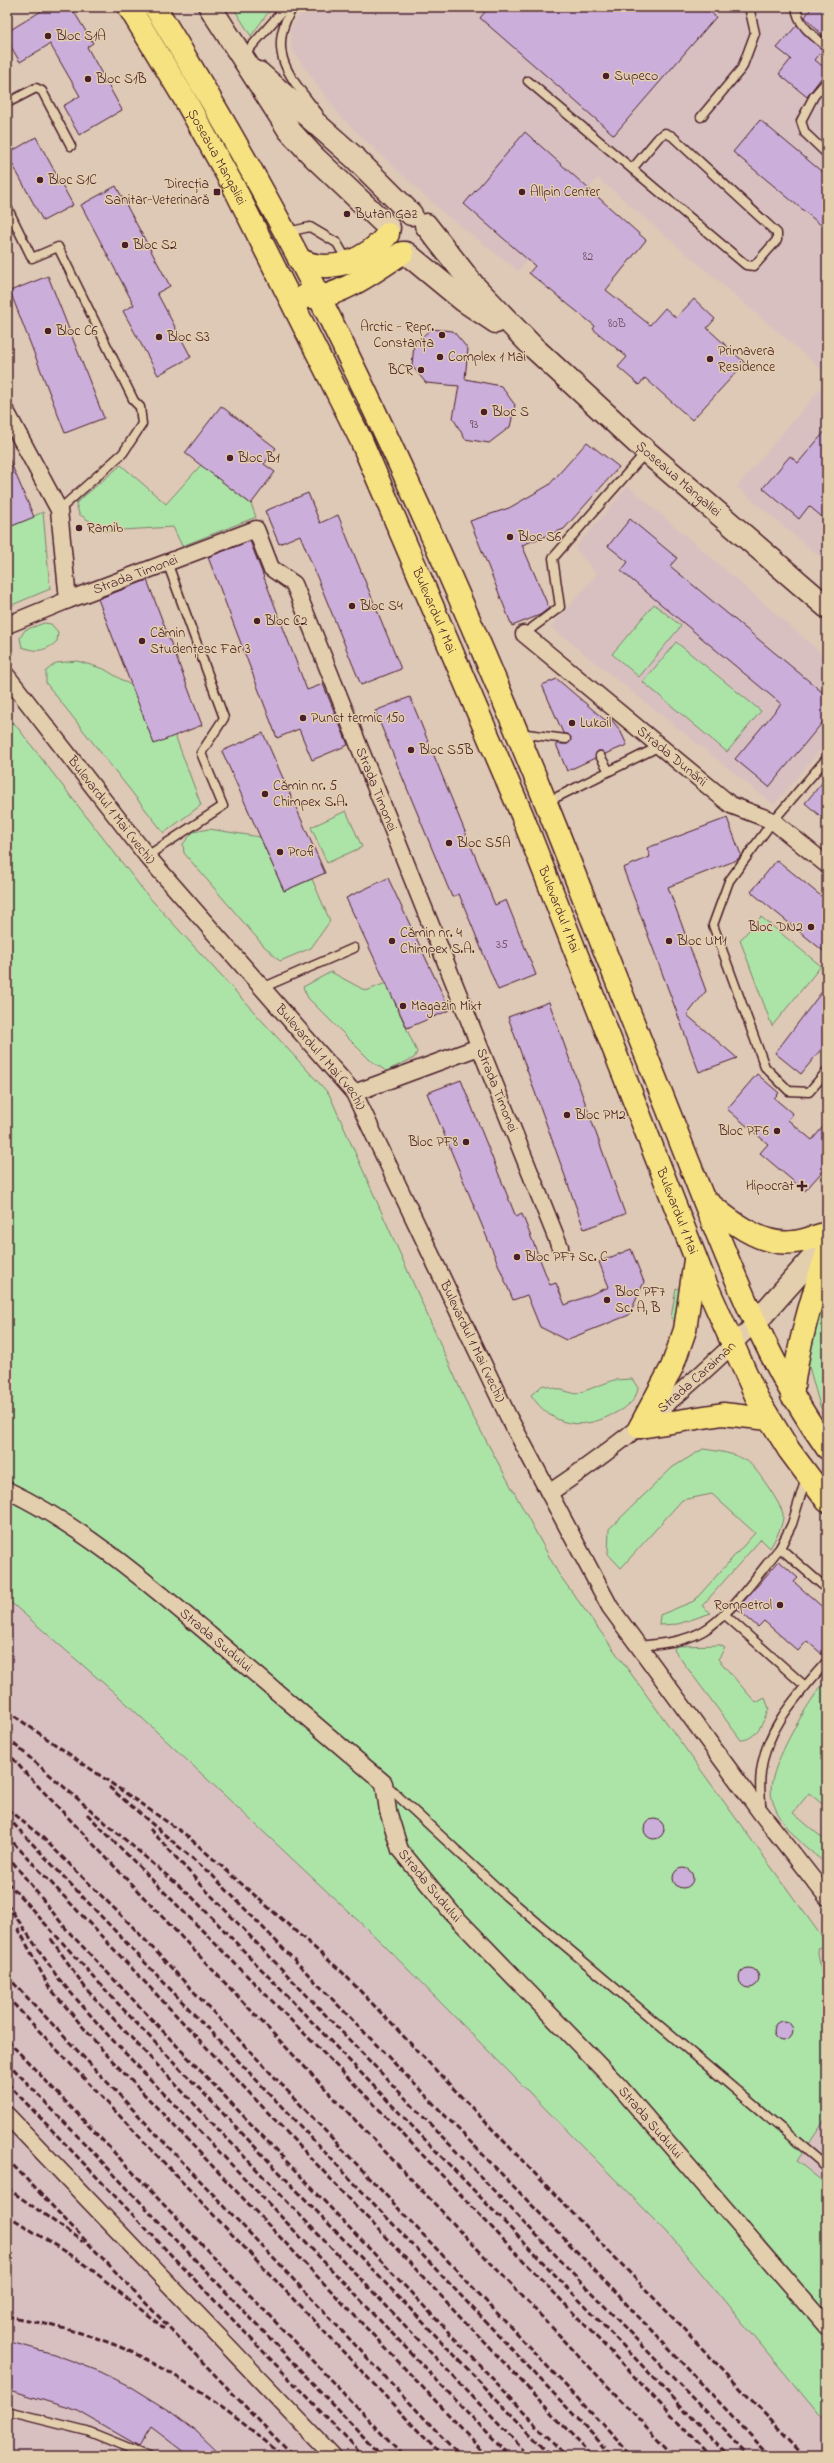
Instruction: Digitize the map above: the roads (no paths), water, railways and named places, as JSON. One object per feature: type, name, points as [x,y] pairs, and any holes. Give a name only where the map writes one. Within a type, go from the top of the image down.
[{"type":"main road","name":"Șoseaua Mangaliei","points":[[129,7],[183,96],[246,211],[297,312]]},
{"type":"main road","name":"Șoseaua Mangaliei","points":[[156,7],[205,89],[285,232],[319,297]]},
{"type":"main road","points":[[246,211],[268,241],[296,291],[309,297],[319,297],[335,293],[404,253]]},
{"type":"main road","points":[[299,259],[315,266],[348,262],[369,252],[388,231]]},
{"type":"main road","name":"Bulevardul 1 Mai","points":[[319,297],[436,546],[546,803],[703,1198],[755,1323],[792,1396],[827,1448]]},
{"type":"main road","name":"Bulevardul 1 Mai","points":[[297,312],[361,440],[522,815],[695,1257],[732,1346],[769,1419],[807,1476],[827,1501]]},
{"type":"main road","points":[[703,1198],[722,1214],[745,1230],[774,1241],[793,1243],[827,1232]]},
{"type":"main road","points":[[792,1396],[795,1367],[802,1336],[827,1253]]},
{"type":"main road","points":[[640,1427],[672,1367],[685,1330],[695,1257]]},
{"type":"main road","points":[[640,1427],[723,1414],[769,1419]]},
{"type":"street","name":"Șoseaua Mangaliei","points":[[210,7],[289,130],[388,231]]},
{"type":"street","name":"Șoseaua Mangaliei","points":[[242,58],[355,158],[418,219],[474,286],[533,347],[647,452],[827,607]]},
{"type":"street","points":[[394,218],[418,219],[427,237],[425,242],[417,251],[404,253],[391,244],[388,231],[394,218]]},
{"type":"street","name":"Șoseaua Mangaliei","points":[[404,253],[463,300],[533,347]]},
{"type":"street","points":[[7,413],[59,510],[68,600]]},
{"type":"street","name":"Strada Timonei","points":[[7,625],[68,600],[256,529],[271,568],[294,584],[560,1247]]},
{"type":"street","name":"Strada Dunării","points":[[524,634],[731,805],[773,821],[827,866]]},
{"type":"street","name":"Bulevardul 1 Mai (vechi)","points":[[7,676],[147,856],[354,1093],[508,1416],[610,1607],[761,1813],[827,1897]]},
{"type":"street","points":[[354,1093],[479,1047]]},
{"type":"street","name":"Strada Caraiman","points":[[549,1493],[583,1470],[640,1427],[732,1346],[755,1323],[827,1242]]},
{"type":"street","name":"Strada Sudului","points":[[7,1490],[24,1498],[96,1544],[160,1593],[384,1783],[388,1811],[400,1850],[452,1913],[619,2086],[827,2326]]},
{"type":"street","points":[[7,2114],[333,2456]]},
{"type":"lane","points":[[242,58],[286,7]]},
{"type":"lane","points":[[293,7],[282,30],[279,46],[282,62],[303,94],[355,158]]},
{"type":"lane","points":[[701,117],[742,68],[755,33],[749,7]]},
{"type":"lane","points":[[796,7],[797,16],[804,28],[827,48]]},
{"type":"lane","points":[[827,81],[814,96],[801,121],[805,133],[827,154]]},
{"type":"lane","points":[[528,82],[746,265],[754,266],[777,240],[777,233],[672,136],[665,133],[659,137],[632,169]]},
{"type":"lane","points":[[7,103],[36,88],[42,91],[71,146]]},
{"type":"lane","points":[[7,207],[32,258],[58,247],[134,401],[140,407],[142,424],[123,453],[59,510]]},
{"type":"lane","points":[[285,232],[310,227],[337,243],[348,262]]},
{"type":"lane","points":[[524,634],[560,607],[553,558],[647,452]]},
{"type":"lane","points":[[147,856],[223,806],[201,753],[224,718],[167,562]]},
{"type":"lane","points":[[516,733],[566,739]]},
{"type":"lane","points":[[546,803],[660,746]]},
{"type":"lane","points":[[600,756],[609,771]]},
{"type":"lane","points":[[827,758],[773,821],[729,881],[713,925],[764,1067],[789,1091],[809,1092],[827,1071]]},
{"type":"lane","points":[[262,988],[354,948]]},
{"type":"lane","points":[[638,1646],[685,1639],[704,1631],[724,1614],[780,1548],[792,1524],[807,1476]]},
{"type":"lane","points":[[780,1548],[827,1589]]},
{"type":"lane","points":[[724,1614],[805,1686]]},
{"type":"lane","points":[[761,1813],[761,1771],[768,1741],[783,1713],[827,1660]]},
{"type":"lane","points":[[384,1783],[506,1896],[827,2167]]},
{"type":"lane","points":[[7,2411],[87,2431],[149,2456]]},
{"type":"railway","points":[[7,1711],[186,1835],[342,1972],[805,2456]]},
{"type":"railway","points":[[7,1738],[193,1898],[729,2456]]},
{"type":"railway","points":[[7,1751],[21,1768],[674,2456]]},
{"type":"railway","points":[[109,1787],[213,1876],[583,2258],[770,2456]]},
{"type":"railway","points":[[7,1809],[42,1837],[129,1923],[632,2456]]},
{"type":"railway","points":[[87,1814],[373,2103],[710,2456]]},
{"type":"railway","points":[[7,1817],[613,2456]]},
{"type":"railway","points":[[150,1829],[204,1888],[748,2456]]},
{"type":"railway","points":[[7,1836],[592,2456]]},
{"type":"railway","points":[[7,1855],[67,1930],[566,2456]]},
{"type":"railway","points":[[7,1882],[122,2008],[551,2456]]},
{"type":"railway","points":[[7,1904],[58,1978],[108,2035],[509,2456]]},
{"type":"railway","points":[[18,1928],[49,1987],[105,2053],[488,2456]]},
{"type":"railway","points":[[51,1939],[87,1990],[123,2029],[529,2456]]},
{"type":"railway","points":[[7,1976],[460,2456]]},
{"type":"railway","points":[[7,1997],[442,2456]]},
{"type":"railway","points":[[7,2040],[403,2456]]},
{"type":"railway","points":[[7,2062],[382,2456]]},
{"type":"railway","points":[[7,2083],[363,2456]]},
{"type":"railway","points":[[7,2159],[293,2456]]},
{"type":"railway","points":[[7,2188],[83,2242]]},
{"type":"railway","points":[[7,2215],[86,2265],[165,2329]]},
{"type":"railway","points":[[7,2316],[85,2334],[132,2352],[201,2392],[244,2424],[283,2456]]},
{"type":"place","name":"Bloc S1A","points":[[48,36]]},
{"type":"place","name":"Supeco","points":[[606,76]]},
{"type":"place","name":"Bloc S1B","points":[[88,79]]},
{"type":"place","name":"Bloc S1C","points":[[40,180]]},
{"type":"place","name":"Direcția Sanitar-Veterinară","points":[[217,192]]},
{"type":"place","name":"Allpin Center","points":[[522,192]]},
{"type":"place","name":"Butan Gaz","points":[[347,214]]},
{"type":"place","name":"Bloc S2","points":[[125,245]]},
{"type":"place","name":"Bloc C6","points":[[48,331]]},
{"type":"place","name":"Arctic - Repr. Constanța","points":[[442,335]]},
{"type":"place","name":"Bloc S3","points":[[159,337]]},
{"type":"place","name":"Complex 1 Mai","points":[[440,357]]},
{"type":"place","name":"Primavera Residence","points":[[710,359]]},
{"type":"place","name":"BCR","points":[[421,370]]},
{"type":"place","name":"Bloc S","points":[[484,412]]},
{"type":"place","name":"Bloc B1","points":[[230,458]]},
{"type":"place","name":"Ramib","points":[[79,528]]},
{"type":"place","name":"Bloc S6","points":[[510,537]]},
{"type":"place","name":"Bloc S4","points":[[352,606]]},
{"type":"place","name":"Bloc C2","points":[[257,621]]},
{"type":"place","name":"Cămin Studențesc Far 3","points":[[142,641]]},
{"type":"place","name":"Punct termic 150","points":[[303,718]]},
{"type":"place","name":"Lukoil","points":[[572,723]]},
{"type":"place","name":"Bloc S5B","points":[[411,750]]},
{"type":"place","name":"Cămin nr. 5 Chimpex S.A.","points":[[265,794]]},
{"type":"place","name":"Bloc S5A","points":[[449,843]]},
{"type":"place","name":"Profi","points":[[280,852]]},
{"type":"place","name":"Bloc DN2","points":[[811,927]]},
{"type":"place","name":"Cămin nr. 4 Chimpex S.A.","points":[[392,941]]},
{"type":"place","name":"Bloc UM1","points":[[669,941]]},
{"type":"place","name":"Magazin Mixt","points":[[403,1006]]},
{"type":"place","name":"Bloc PM2","points":[[567,1115]]},
{"type":"place","name":"Bloc PF6","points":[[777,1131]]},
{"type":"place","name":"Bloc PF8","points":[[466,1142]]},
{"type":"place","name":"Hipocrat","points":[[802,1186]]},
{"type":"place","name":"Bloc PF7 Sc. C","points":[[517,1257]]},
{"type":"place","name":"Bloc PF7 Sc. A, B","points":[[607,1300]]},
{"type":"place","name":"Rompetrol","points":[[780,1605]]}]
